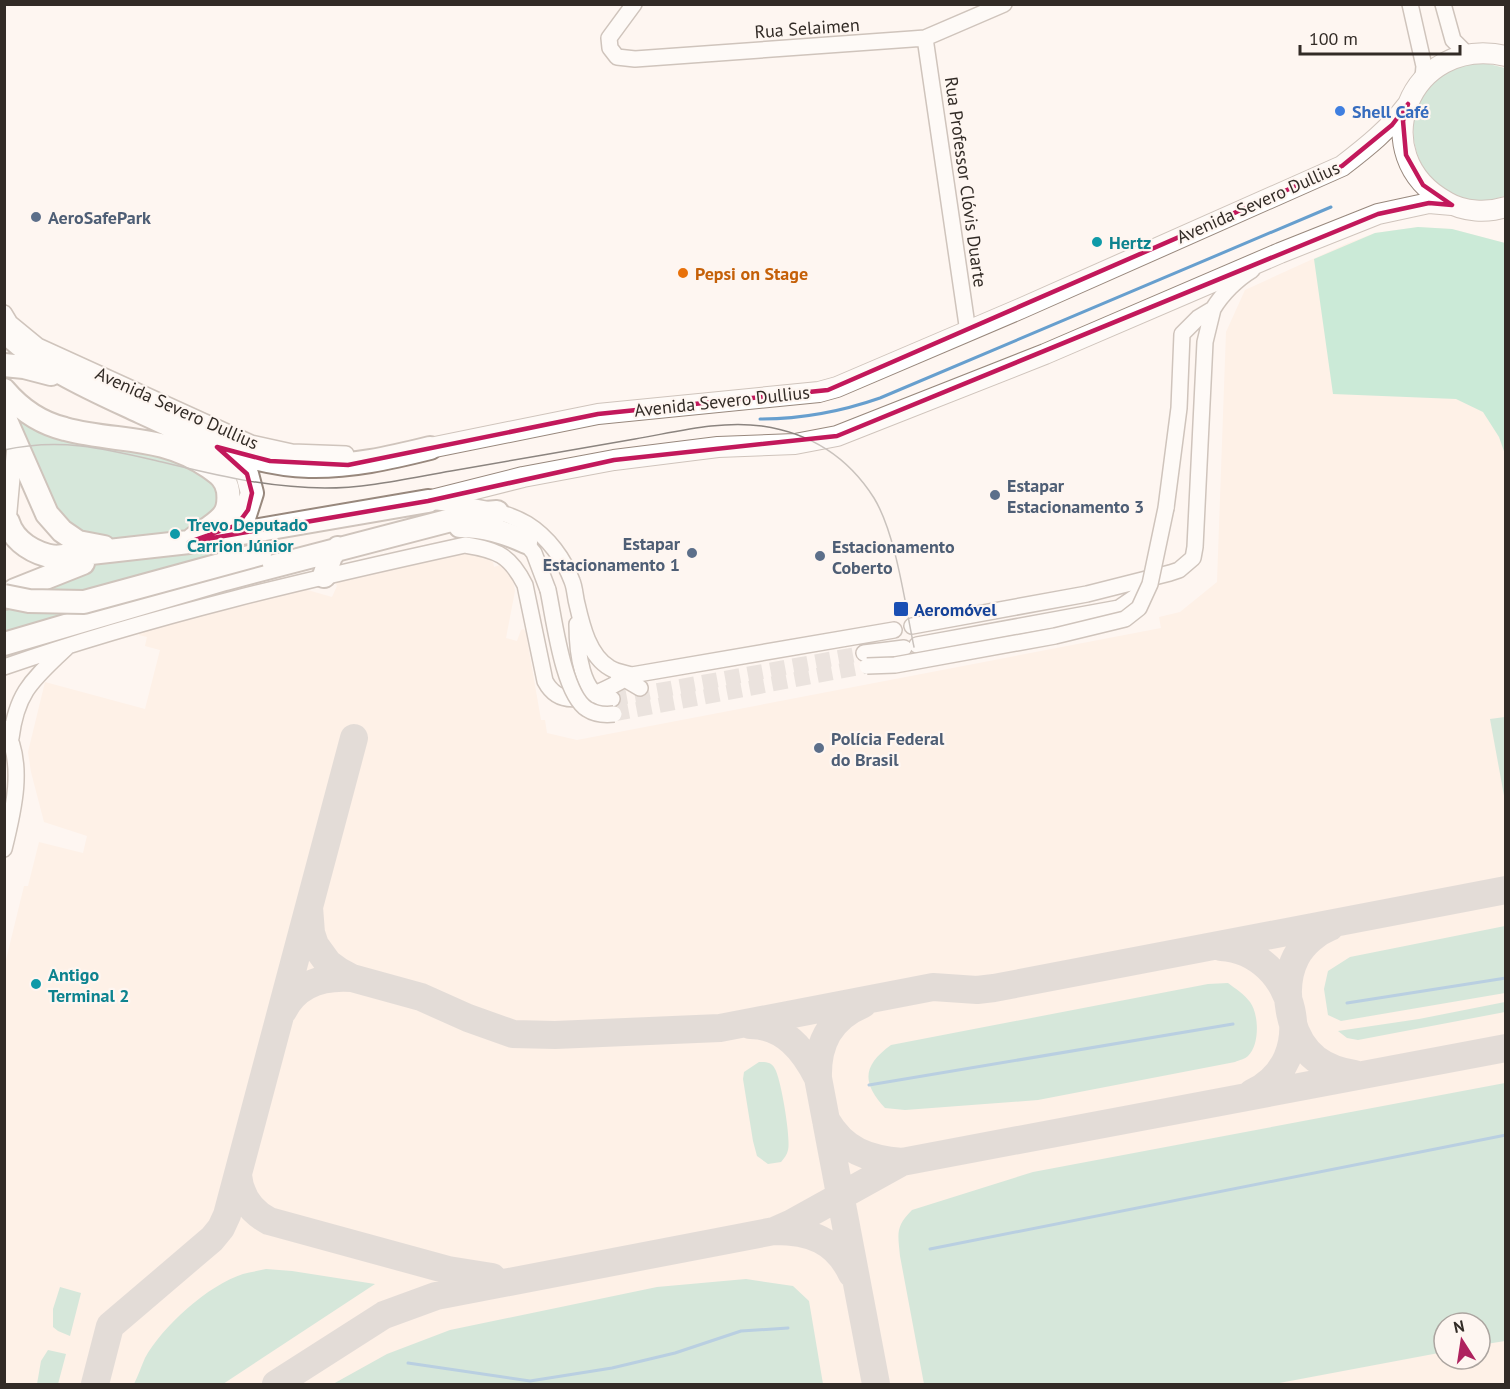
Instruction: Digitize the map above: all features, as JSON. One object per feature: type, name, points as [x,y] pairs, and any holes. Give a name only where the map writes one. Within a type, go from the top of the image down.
[{"type":"highway","points":[[4,331],[35,357],[72,380],[217,447],[270,461],[308,466],[348,465],[430,448]]},
{"type":"highway","points":[[4,365],[24,367],[72,380]]},
{"type":"highway","points":[[4,390],[33,418],[65,429],[159,444],[196,458],[220,475],[227,484],[228,508],[222,517],[189,542]]},
{"type":"highway","points":[[9,427],[46,514],[62,531],[78,542],[121,551]]},
{"type":"highway","points":[[189,542],[237,525],[248,510],[252,493],[248,474],[217,447]]},
{"type":"highway","points":[[6,526],[12,534],[39,555],[55,557],[189,542],[428,501]]},
{"type":"highway","points":[[4,597],[29,602],[84,602],[352,530],[428,501]]},
{"type":"highway","points":[[4,644],[213,582],[338,548],[474,514],[497,512]]},
{"type":"highway","points":[[420,527],[486,527],[502,531],[526,542]]},
{"type":"highway","points":[[324,576],[338,548]]},
{"type":"highway","points":[[4,597],[65,568],[121,551]]},
{"type":"main road","points":[[1423,78],[1447,60],[1467,54],[1492,53],[1506,56]]},
{"type":"main road","name":"Avenida Severo Dullius","points":[[430,448],[598,414],[819,392],[866,376],[1342,166],[1386,131],[1423,78]]},
{"type":"main road","points":[[1407,104],[1403,121],[1403,138],[1406,155],[1413,171],[1423,185],[1437,197],[1452,205]]},
{"type":"main road","points":[[428,501],[523,477],[614,460],[718,447],[795,444],[837,436],[1045,354],[1280,253],[1378,214],[1429,203],[1482,211],[1506,220]]},
{"type":"main road","points":[[1482,211],[1506,207]]},
{"type":"street","name":"Rua Selaimen","points":[[634,4],[609,38],[610,48],[617,57],[636,59],[925,38],[1004,4]]},
{"type":"street","points":[[1410,4],[1424,66],[1423,78]]},
{"type":"street","points":[[1443,4],[1453,40],[1467,54]]},
{"type":"street","name":"Rua Professor Clóvis Duarte","points":[[925,38],[968,332]]},
{"type":"street","points":[[1141,593],[1119,608],[910,646],[866,660],[895,665],[1055,636],[1125,619],[1139,608],[1150,584],[1166,508],[1179,408],[1182,334],[1198,318],[1212,309],[1221,297],[1248,272],[1280,253]]},
{"type":"street","points":[[912,626],[1087,594],[1179,570],[1193,558],[1205,342],[1212,309]]},
{"type":"street","name":"Avenida Severo Dullius","points":[[4,313],[10,322],[38,346],[251,443],[292,452],[332,455],[430,448]]},
{"type":"street","points":[[6,526],[9,427]]},
{"type":"street","points":[[428,501],[461,504],[497,512],[526,523],[558,553],[573,582],[577,606],[578,653],[584,675],[593,694],[613,707],[600,715],[587,709],[577,696],[564,668],[548,590],[540,565],[526,542],[497,512]]},
{"type":"street","points":[[4,667],[72,643],[324,576],[465,545],[485,548],[500,554],[519,573],[525,585],[545,681],[558,697],[572,700],[632,681],[894,630]]},
{"type":"street","points":[[577,606],[590,645],[600,660],[632,681]]},
{"type":"street","points":[[4,849],[14,811],[16,764],[8,733],[20,698],[29,685],[72,643]]},
{"type":"highlighted area","points":[[1408,104],[1403,121],[1406,155],[1423,185],[1452,205],[1429,203],[1378,214],[837,436],[614,460],[428,501],[189,542],[237,525],[248,510],[252,493],[247,474],[217,447],[270,461],[348,465],[598,414],[828,390],[1342,166],[1392,125]]},
{"type":"shaded area","points":[[1418,227],[1452,229],[1505,243],[1505,1384],[5,1384],[5,964],[24,886],[28,886],[39,842],[83,853],[87,836],[44,822],[28,752],[45,682],[145,709],[160,650],[145,646],[147,637],[139,635],[140,630],[304,589],[332,597],[337,586],[335,582],[471,552],[482,555],[493,562],[494,567],[500,565],[512,573],[515,591],[506,638],[517,641],[521,630],[524,629],[526,633],[541,720],[545,720],[547,733],[577,740],[1161,628],[1159,617],[1180,612],[1217,582],[1226,332],[1245,290],[1375,233]]},
{"type":"green space","points":[[1485,63],[1505,68],[1505,196],[1492,200],[1460,197],[1438,185],[1423,167],[1415,144],[1414,119],[1421,96],[1437,77],[1462,65]]},
{"type":"green space","points":[[1418,227],[1452,229],[1505,243],[1505,454],[1499,437],[1483,412],[1456,399],[1333,394],[1314,259],[1375,233]]},
{"type":"green space","points":[[5,407],[150,446],[210,475],[221,497],[217,515],[185,537],[104,543],[67,528]]},
{"type":"green space","points":[[255,538],[261,558],[5,636],[4,605],[91,565]]},
{"type":"green space","points":[[1506,717],[1505,801],[1490,719]]},
{"type":"green space","points":[[1505,926],[1505,993],[1341,1021],[1328,1015],[1324,989],[1328,971],[1350,957]]},
{"type":"green space","points":[[1228,983],[1250,1002],[1255,1014],[1257,1029],[1252,1051],[1247,1057],[1235,1062],[1038,1100],[905,1110],[885,1108],[877,1099],[869,1083],[870,1068],[881,1053],[891,1045],[1208,984]]},
{"type":"green space","points":[[1505,1002],[1505,1012],[1358,1040],[1347,1038],[1338,1031],[1419,1019]]},
{"type":"green space","points":[[759,1062],[770,1064],[777,1075],[783,1096],[789,1144],[781,1162],[768,1164],[757,1156],[743,1079],[744,1072]]},
{"type":"green space","points":[[1505,1083],[1505,1341],[1492,1343],[1492,1311],[1432,1311],[1432,1354],[1274,1384],[924,1384],[900,1256],[900,1226],[912,1210],[1033,1172]]},
{"type":"green space","points":[[266,1269],[375,1284],[223,1384],[134,1384],[153,1346],[187,1308],[229,1279]]},
{"type":"green space","points":[[746,1279],[793,1286],[809,1301],[823,1384],[333,1384],[387,1354],[450,1330],[657,1287]]},
{"type":"green space","points":[[60,1287],[81,1293],[70,1336],[53,1327],[53,1309]]},
{"type":"green space","points":[[48,1350],[66,1354],[58,1384],[37,1384],[41,1361]]},
{"type":"waterway","points":[[760,419],[821,414],[880,398],[1331,207]]},
{"type":"waterway","points":[[1347,1003],[1506,978]]},
{"type":"waterway","points":[[869,1085],[1233,1024]]},
{"type":"waterway","points":[[930,1249],[1506,1135]]},
{"type":"waterway","points":[[408,1363],[530,1381],[612,1368],[675,1353],[741,1331],[788,1328]]},
{"type":"taxiway","points":[[95,1384],[110,1326],[212,1239],[221,1228],[227,1215],[354,738]]},
{"type":"taxiway","points":[[309,907],[311,933],[315,945],[328,963],[352,978],[421,997],[468,1018],[513,1034],[555,1035],[720,1028],[933,987],[977,990],[994,988],[1506,890]]},
{"type":"taxiway","points":[[1330,927],[1311,939],[1296,957],[1289,983],[1290,1012],[1299,1039],[1316,1059],[1335,1069],[1355,1074]]},
{"type":"taxiway","points":[[1221,947],[1247,953],[1268,967],[1283,987],[1291,1010],[1293,1034],[1287,1057],[1274,1078],[1252,1093]]},
{"type":"taxiway","points":[[283,1011],[295,994],[303,988],[321,980],[352,978]]},
{"type":"taxiway","points":[[863,1004],[842,1017],[828,1033],[820,1054],[818,1078],[876,1384]]},
{"type":"taxiway","points":[[750,1025],[773,1029],[792,1041],[818,1078]]},
{"type":"taxiway","points":[[276,1384],[384,1315],[436,1296],[774,1231],[902,1162],[1506,1048]]},
{"type":"taxiway","points":[[826,1120],[833,1131],[858,1152],[878,1159],[902,1162]]},
{"type":"taxiway","points":[[238,1175],[241,1190],[251,1208],[269,1221],[448,1270],[492,1277]]},
{"type":"taxiway","points":[[775,1231],[800,1233],[830,1245],[846,1262],[852,1274]]},
{"type":"tunnel","points":[[612,699],[864,653]]},
{"type":"tunnel","points":[[614,714],[867,666]]},
{"type":"tram line","points":[[4,450],[25,446],[84,446],[242,480],[283,486],[325,488],[388,482],[698,428],[746,425],[780,429],[812,441],[840,459],[864,483],[874,498],[882,513],[894,550],[914,647]]},
{"type":"place","name":"Shell Café","points":[[1340,111]]},
{"type":"place","name":"AeroSafePark","points":[[36,217]]},
{"type":"place","name":"Hertz","points":[[1097,242]]},
{"type":"place","name":"Pepsi on Stage","points":[[683,273]]},
{"type":"place","name":"Estapar Estacionamento 3","points":[[995,495]]},
{"type":"place","name":"Trevo Deputado Carrion Júnior","points":[[175,534]]},
{"type":"place","name":"Estapar Estacionamento 1","points":[[692,553]]},
{"type":"place","name":"Estacionamento Coberto","points":[[820,556]]},
{"type":"place","name":"Aeromóvel","points":[[901,609]]},
{"type":"place","name":"Polícia Federal do Brasil","points":[[819,748]]},
{"type":"place","name":"Antigo Terminal 2","points":[[36,984]]}]
